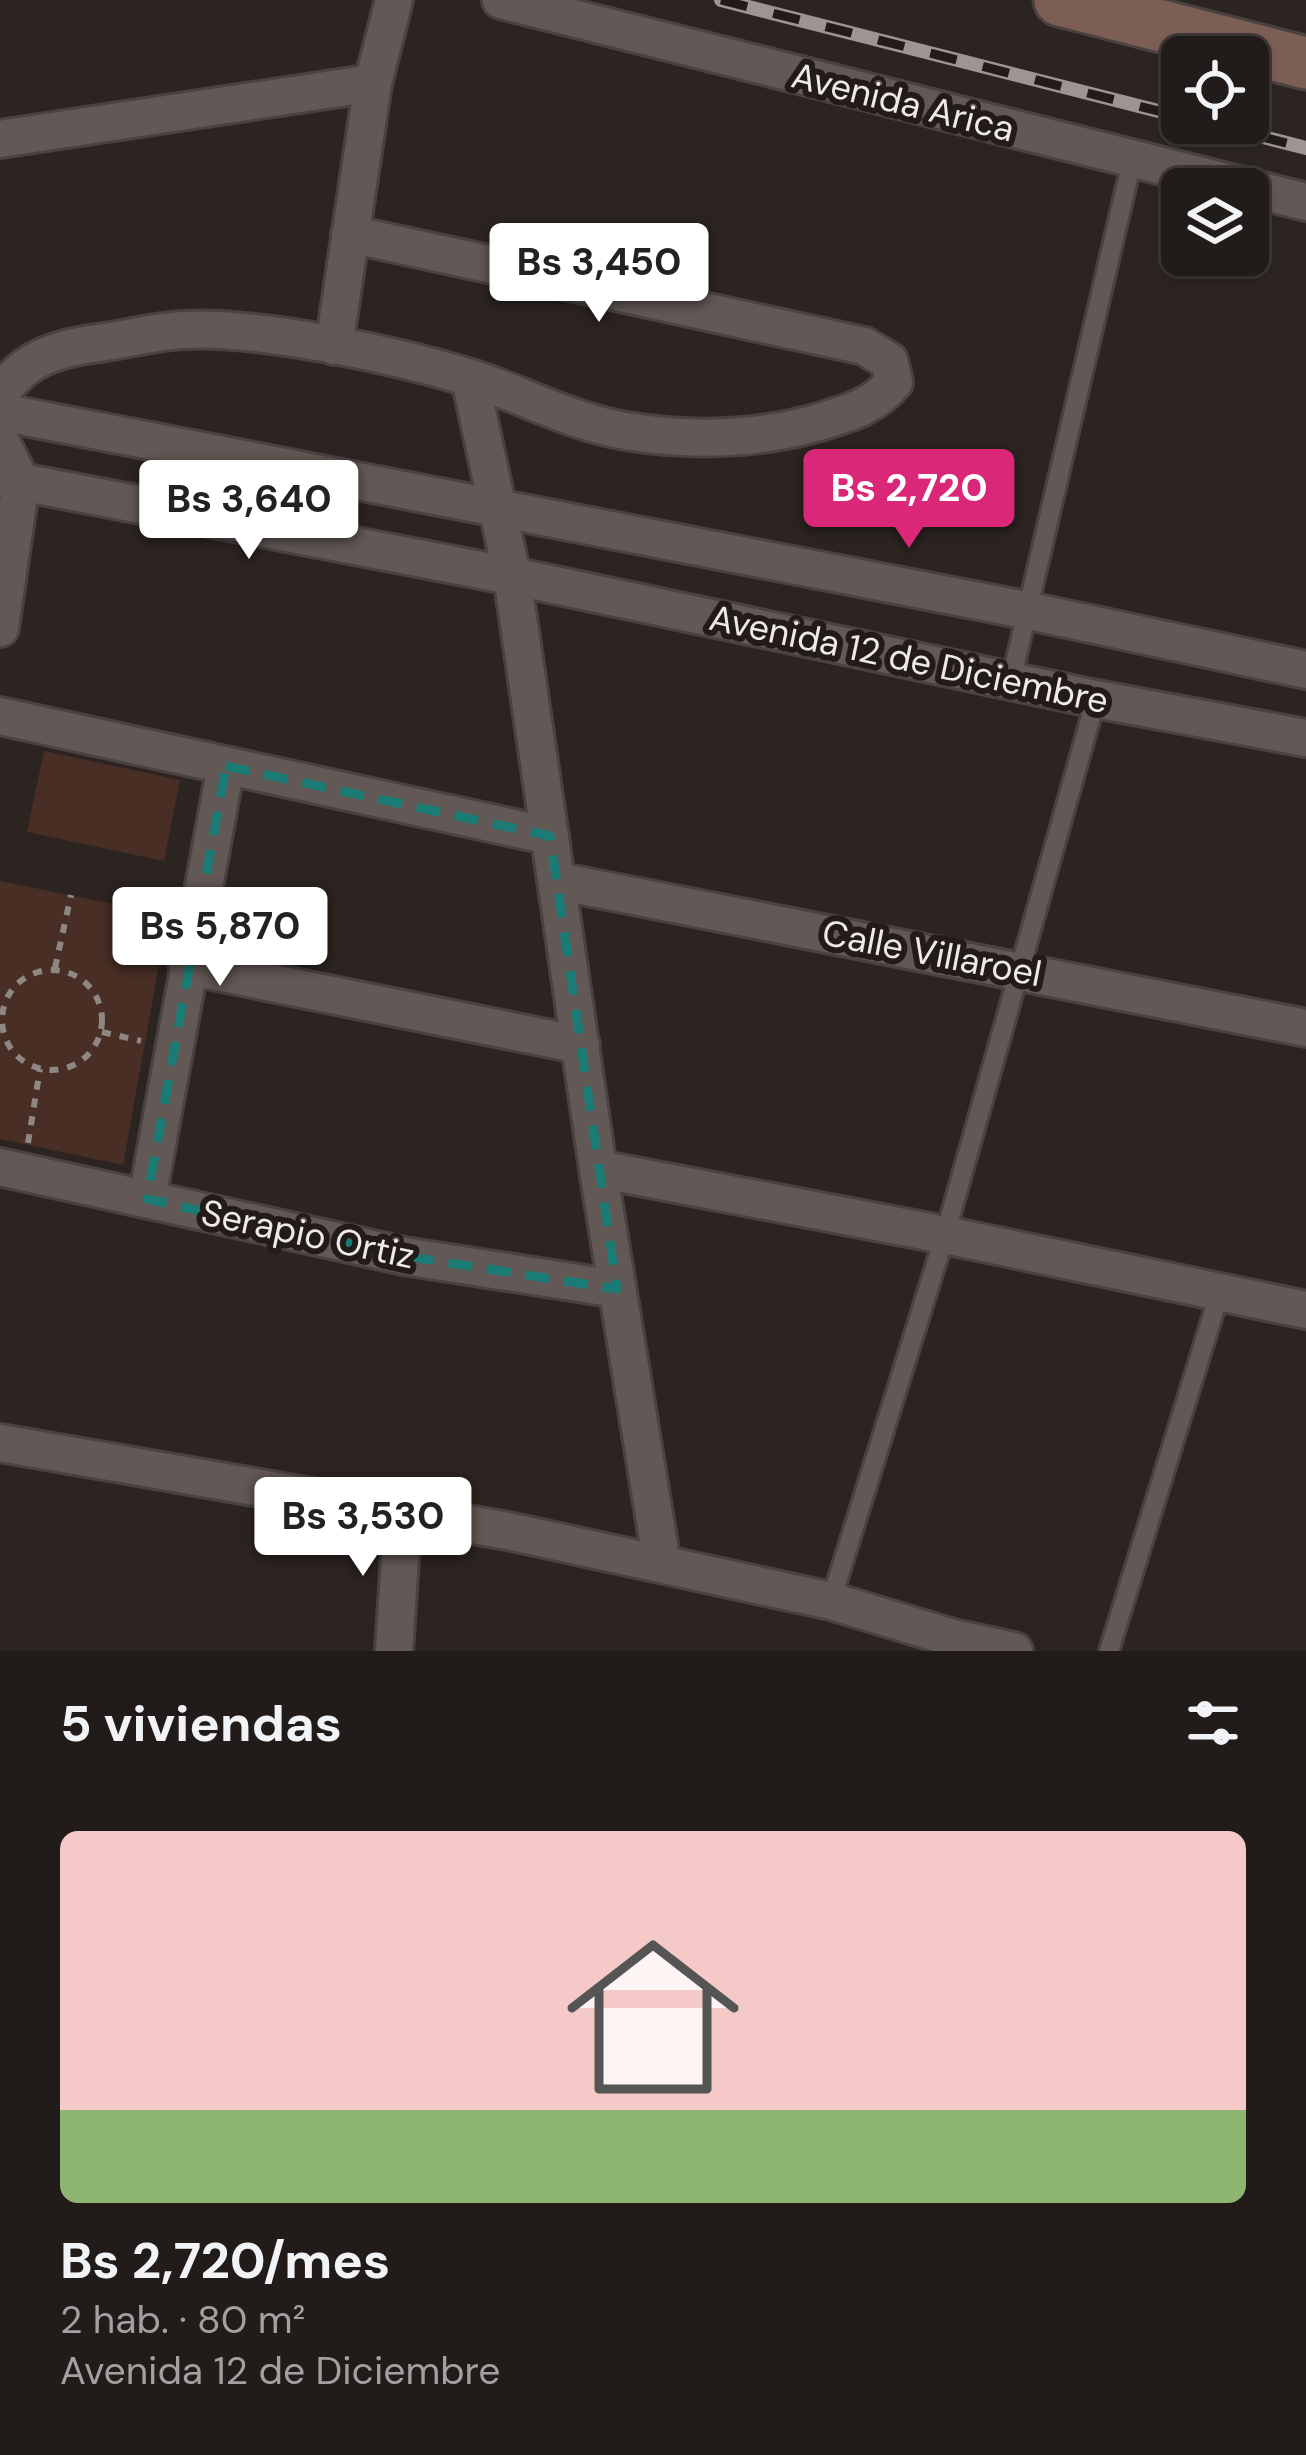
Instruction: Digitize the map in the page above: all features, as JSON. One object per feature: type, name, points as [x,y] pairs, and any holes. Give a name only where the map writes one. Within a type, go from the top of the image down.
[{"type":"main road","points":[[1060,0],[1306,63]]},
{"type":"street","points":[[334,346],[373,83],[394,0]]},
{"type":"street","name":"Avenida Arica","points":[[501,0],[1306,202]]},
{"type":"street","points":[[0,140],[373,83]]},
{"type":"street","points":[[0,393],[27,366],[68,348],[181,330],[216,330],[334,346],[470,378],[577,420],[627,431],[737,437],[792,430],[854,412],[884,395],[894,382],[889,361],[864,346],[350,235]]},
{"type":"street","points":[[470,378],[512,576],[598,1169],[662,1564]]},
{"type":"street","name":"Avenida 12 de Diciembre","points":[[0,412],[1025,610],[1306,670]]},
{"type":"street","points":[[0,440],[10,480],[0,628]]},
{"type":"street","name":"Avenida 12 de Diciembre","points":[[10,480],[512,576],[1096,699],[1306,738]]},
{"type":"street","points":[[0,716],[550,836]]},
{"type":"street","points":[[147,1199],[226,766]]},
{"type":"street","name":"Calle Villaroel","points":[[557,881],[1306,1028]]},
{"type":"street","points":[[188,966],[581,1045]]},
{"type":"street","points":[[598,1169],[1306,1310]]},
{"type":"street","name":"Serapio Ortiz","points":[[12,1170],[404,1256],[617,1288]]},
{"type":"street","points":[[0,1443],[404,1512],[662,1564],[831,1601],[952,1645],[1014,1651]]},
{"type":"street","points":[[394,1651],[404,1512]]},
{"type":"lane","points":[[1011,681],[1132,161]]},
{"type":"lane","points":[[831,1601],[946,1235],[1096,699]]},
{"type":"lane","points":[[1109,1651],[1219,1294]]},
{"type":"path","points":[[55,969],[71,895]]},
{"type":"path","points":[[55,969],[73,973],[98,997],[102,1032],[86,1058],[72,1067],[40,1069],[14,1052],[5,1039],[1,1012],[10,991],[22,979],[55,969]]},
{"type":"path","points":[[102,1032],[173,1048]]},
{"type":"path","points":[[12,1170],[40,1069]]},
{"type":"highlighted area","points":[[226,766],[550,836],[617,1289],[404,1256],[147,1199]]},
{"type":"shaded area","points":[[44,751],[180,780],[164,861],[27,832]]},
{"type":"shaded area","points":[[0,881],[168,915],[123,1165],[0,1139]]},
{"type":"railway","points":[[721,0],[1161,112]]},
{"type":"railway","points":[[1269,139],[1306,148]]}]
